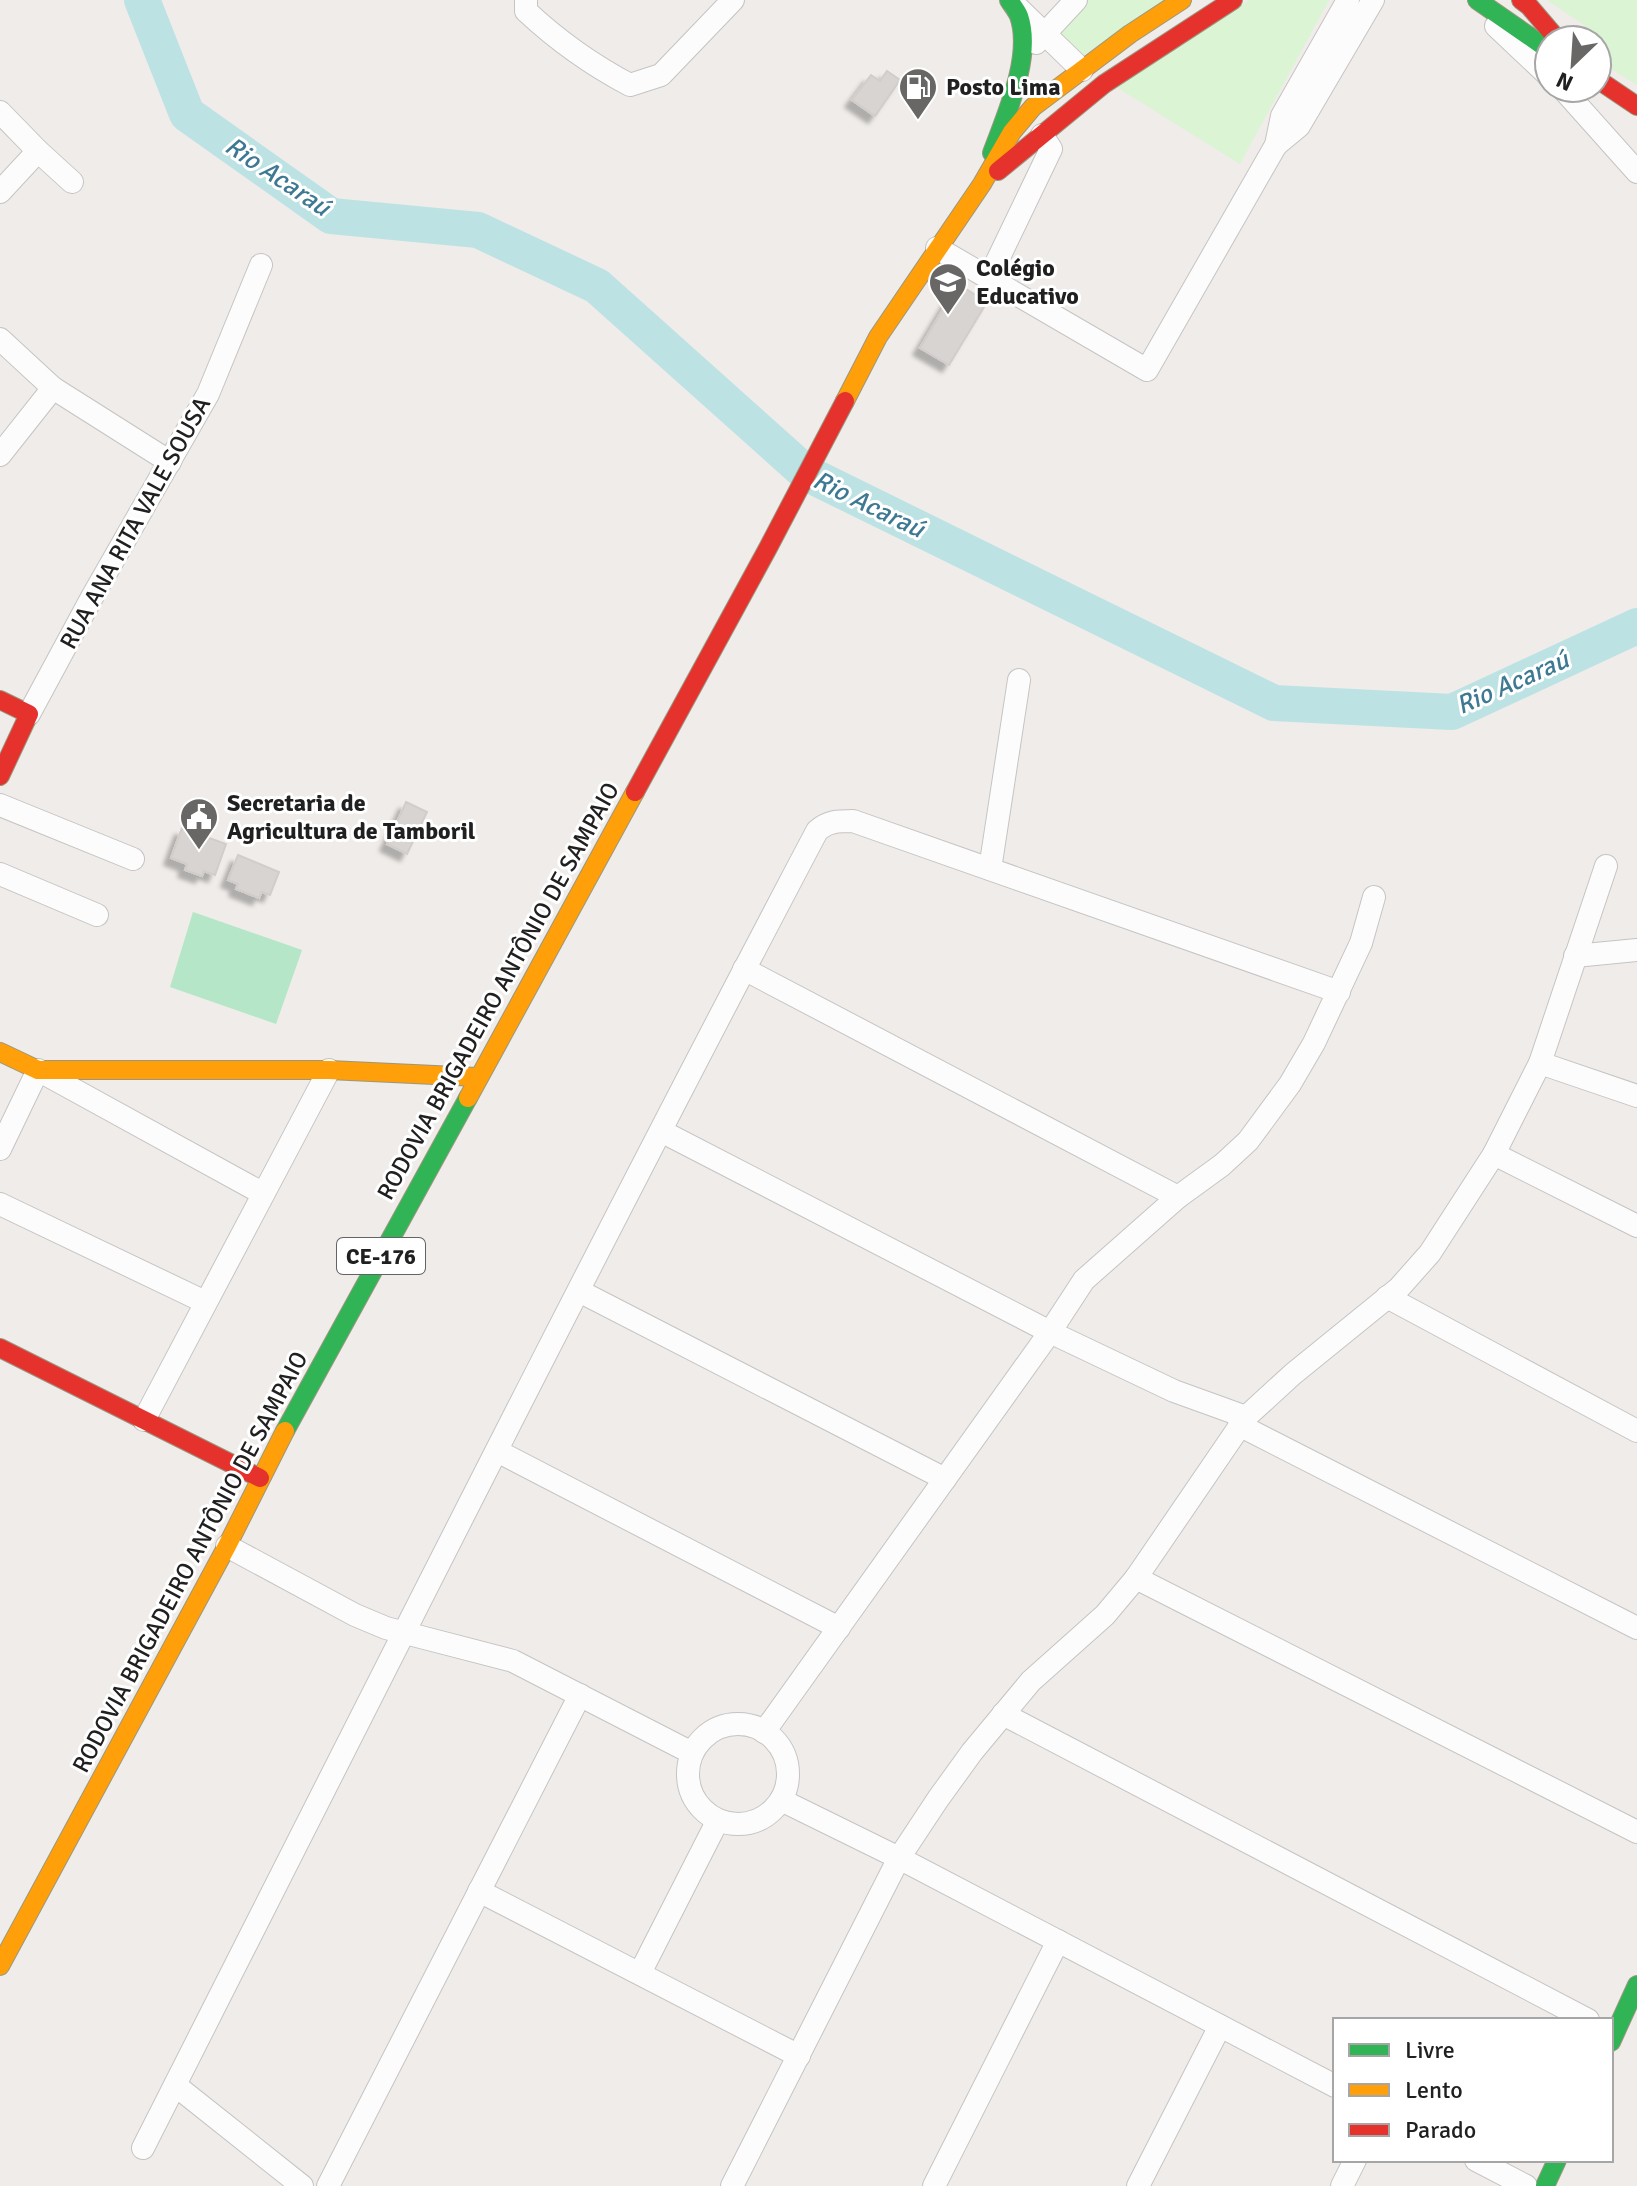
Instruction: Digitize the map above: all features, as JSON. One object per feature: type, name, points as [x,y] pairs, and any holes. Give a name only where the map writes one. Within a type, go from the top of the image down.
[{"type":"main road","name":"CE-176","points":[[937,248],[982,184],[1012,132],[1033,107],[1182,0]]},
{"type":"main road","name":"CE-176","points":[[982,184],[1065,114],[1148,53],[1233,0]]},
{"type":"main road","points":[[1477,0],[1533,39]]},
{"type":"main road","points":[[1521,0],[1544,24]]},
{"type":"main road","points":[[982,184],[1021,59],[1024,31],[1011,2]]},
{"type":"main road","points":[[1613,90],[1637,106]]},
{"type":"main road","name":"RODOVIA BRIGADEIRO ANTÔNIO DE SAMPAIO","points":[[0,1966],[477,1077],[768,548],[878,337],[937,248]]},
{"type":"main road","points":[[0,700],[29,714]]},
{"type":"main road","name":"RUA ANA RITA VALE SOUSA","points":[[0,776],[29,714]]},
{"type":"main road","points":[[0,1052],[38,1070],[329,1070],[477,1077]]},
{"type":"main road","points":[[0,1348],[260,1478]]},
{"type":"main road","points":[[1613,2034],[1637,1985]]},
{"type":"main road","points":[[1545,2186],[1556,2162]]},
{"type":"street","points":[[526,0],[526,11],[546,30],[603,71],[630,85],[661,75],[733,0]]},
{"type":"street","points":[[1021,59],[1076,0]]},
{"type":"street","points":[[1326,60],[1373,0]]},
{"type":"street","points":[[1469,0],[1533,61]]},
{"type":"street","points":[[1011,2],[1082,70]]},
{"type":"street","points":[[937,248],[1147,370],[1276,145],[1299,126],[1326,60],[1343,3]]},
{"type":"street","points":[[1576,104],[1637,172]]},
{"type":"street","points":[[0,112],[72,182]]},
{"type":"street","points":[[989,278],[1051,149],[1042,135]]},
{"type":"street","points":[[0,192],[38,151]]},
{"type":"street","name":"RUA ANA RITA VALE SOUSA","points":[[29,714],[208,394],[261,265]]},
{"type":"street","points":[[0,339],[53,388],[170,462]]},
{"type":"street","points":[[0,455],[53,388]]},
{"type":"street","points":[[990,869],[1019,680]]},
{"type":"street","points":[[0,805],[133,859]]},
{"type":"street","points":[[143,2148],[497,1451],[817,831],[829,822],[853,821],[1339,992]]},
{"type":"street","points":[[732,2186],[899,1858],[938,1799],[1031,1681],[1105,1615],[1136,1578],[1242,1421],[1293,1374],[1399,1288],[1430,1253],[1494,1154],[1540,1063],[1606,866]]},
{"type":"street","points":[[0,874],[97,915]]},
{"type":"street","points":[[764,1732],[1084,1280],[1178,1197],[1222,1165],[1248,1141],[1290,1084],[1339,992],[1361,943],[1374,897]]},
{"type":"street","points":[[1575,956],[1637,950]]},
{"type":"street","points":[[744,969],[1178,1197]]},
{"type":"street","points":[[1540,1063],[1637,1096]]},
{"type":"street","points":[[0,1149],[38,1070],[262,1193]]},
{"type":"street","points":[[144,1420],[329,1070]]},
{"type":"street","points":[[661,1131],[1050,1332],[1242,1421],[1637,1628]]},
{"type":"street","points":[[1494,1154],[1637,1226]]},
{"type":"street","points":[[0,1204],[205,1302]]},
{"type":"street","points":[[579,1291],[945,1479]]},
{"type":"street","points":[[1387,1297],[1637,1431]]},
{"type":"street","points":[[497,1451],[839,1628]]},
{"type":"street","points":[[227,1546],[355,1615],[386,1628],[513,1661],[692,1753]]},
{"type":"street","points":[[1136,1578],[1637,1832]]},
{"type":"street","points":[[328,2186],[580,1695]]},
{"type":"street","points":[[1003,1714],[1584,2018]]},
{"type":"street","points":[[731,1724],[748,1725],[764,1732],[776,1742],[788,1770],[787,1785],[781,1800],[761,1819],[747,1824],[718,1820],[705,1812],[694,1800],[688,1769],[692,1753],[702,1739],[715,1729],[731,1724]]},
{"type":"street","points":[[781,1800],[899,1858],[1333,2085]]},
{"type":"street","points":[[640,1973],[718,1820]]},
{"type":"street","points":[[479,1891],[799,2056]]},
{"type":"street","points":[[934,2186],[1058,1941]]},
{"type":"street","points":[[1138,2186],[1220,2026]]},
{"type":"street","points":[[175,2085],[302,2186]]},
{"type":"street","points":[[1342,2186],[1354,2162]]},
{"type":"street","points":[[1480,2162],[1526,2186]]},
{"type":"green space","points":[[1083,0],[1171,0],[1064,67],[1044,46]]},
{"type":"green space","points":[[1250,0],[1329,0],[1240,164],[1113,85]]},
{"type":"green space","points":[[1547,0],[1637,0],[1637,85],[1613,70],[1613,24],[1583,24]]},
{"type":"green space","points":[[193,912],[302,950],[276,1024],[170,987]]},
{"type":"building","points":[[887,71],[900,80],[875,116],[852,100],[871,75],[880,81]]},
{"type":"building","points":[[958,284],[987,302],[949,365],[920,348]]},
{"type":"building","points":[[406,802],[427,812],[407,854],[387,844]]},
{"type":"building","name":"Secretaria de Agricultura de Tamboril","points":[[182,828],[226,844],[215,875],[204,871],[202,876],[185,870],[187,864],[171,858]]},
{"type":"building","points":[[238,855],[279,872],[270,895],[262,892],[259,898],[236,889],[238,884],[228,880]]},
{"type":"waterway","name":"Rio Acaraú","points":[[142,0],[187,114],[331,216],[478,230],[597,286],[806,473],[1274,703],[1452,712],[1637,626]]},
{"type":"traffic: fast","points":[[992,153],[1016,85],[1023,49],[1019,16],[1009,0]]},
{"type":"traffic: fast","points":[[1477,0],[1533,39]]},
{"type":"traffic: fast","points":[[285,1431],[468,1098]]},
{"type":"traffic: fast","points":[[1613,2038],[1637,1985]]},
{"type":"traffic: fast","points":[[1545,2186],[1556,2162]]},
{"type":"traffic: slow","points":[[845,401],[878,337],[982,184],[1012,132],[1033,107],[1130,34],[1182,0]]},
{"type":"traffic: slow","points":[[468,1098],[635,792]]},
{"type":"traffic: slow","points":[[0,1052],[38,1070],[329,1070],[477,1077]]},
{"type":"traffic: slow","points":[[0,1966],[227,1546],[285,1431]]},
{"type":"traffic: jam","points":[[998,171],[1104,84],[1233,0]]},
{"type":"traffic: jam","points":[[1521,0],[1544,24]]},
{"type":"traffic: jam","points":[[1613,90],[1637,106]]},
{"type":"traffic: jam","points":[[635,792],[845,401]]},
{"type":"traffic: jam","points":[[0,700],[29,714],[0,776]]},
{"type":"traffic: jam","points":[[0,1348],[260,1478]]},
{"type":"place","name":"Posto Lima","points":[[918,121]]},
{"type":"place","name":"Colégio Educativo","points":[[948,316]]},
{"type":"place","name":"Secretaria de Agricultura de Tamboril","points":[[199,851]]}]
